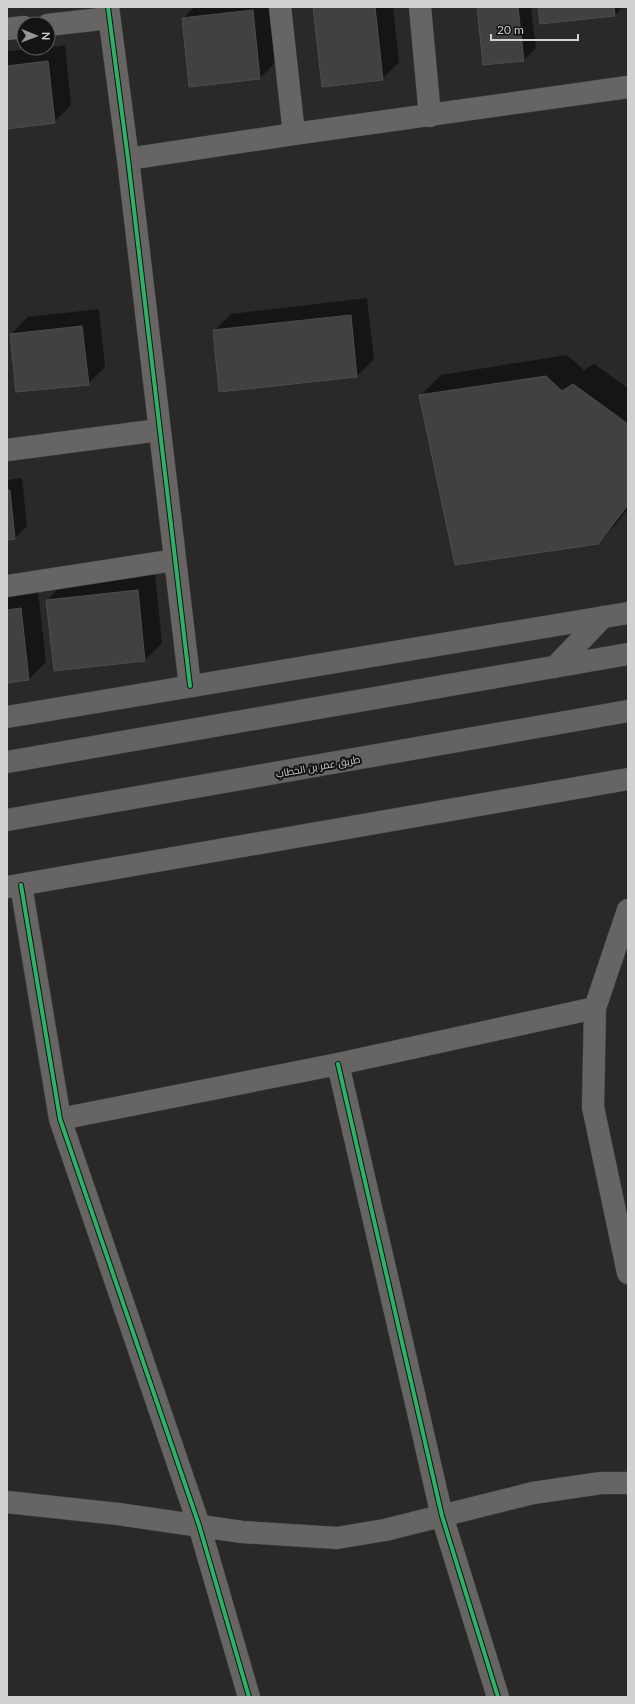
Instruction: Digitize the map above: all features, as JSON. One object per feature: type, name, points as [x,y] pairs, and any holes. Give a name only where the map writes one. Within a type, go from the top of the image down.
[{"type":"main road","points":[[7,717],[628,613]]},
{"type":"main road","points":[[555,667],[602,617]]},
{"type":"main road","points":[[7,762],[628,654]]},
{"type":"main road","name":"طريق عمر بن الخطاب","points":[[7,820],[628,711]]},
{"type":"street","points":[[280,7],[294,134]]},
{"type":"street","points":[[420,7],[430,116]]},
{"type":"street","points":[[56,23],[109,13],[128,159],[190,686]]},
{"type":"street","points":[[128,159],[628,87]]},
{"type":"street","points":[[7,450],[159,430]]},
{"type":"street","points":[[7,586],[175,560]]},
{"type":"street","points":[[249,1697],[199,1525],[60,1119],[14,886],[628,779]]},
{"type":"street","points":[[628,910],[595,1008],[594,1107],[628,1273]]},
{"type":"street","points":[[60,1119],[338,1064],[595,1008]]},
{"type":"street","points":[[338,1064],[442,1516],[498,1697]]},
{"type":"street","points":[[7,1502],[118,1514],[242,1532],[337,1538],[385,1530],[533,1494],[601,1483],[628,1483]]},
{"type":"building","points":[[313,7],[375,7],[383,80],[322,87]]},
{"type":"building","points":[[477,7],[518,7],[524,61],[483,65]]},
{"type":"building","points":[[538,7],[614,7],[615,16],[540,24]]},
{"type":"building","points":[[253,10],[260,79],[189,87],[182,18]]},
{"type":"building","points":[[48,61],[55,123],[7,129],[7,66]]},
{"type":"building","points":[[351,315],[357,377],[219,392],[213,330]]},
{"type":"building","points":[[82,326],[89,385],[16,392],[10,334]]},
{"type":"building","points":[[546,376],[562,391],[573,384],[628,424],[628,505],[598,544],[455,565],[419,395]]},
{"type":"building","points":[[7,490],[10,490],[15,539],[7,540]]},
{"type":"building","points":[[138,590],[145,661],[54,671],[46,600]]},
{"type":"building","points":[[21,608],[29,680],[7,683],[7,610]]},
{"type":"cycle path","points":[[108,7],[128,159],[190,686]]},
{"type":"cycle path","points":[[21,885],[60,1119],[199,1525],[249,1697]]},
{"type":"cycle path","points":[[338,1064],[442,1516],[498,1697]]}]
